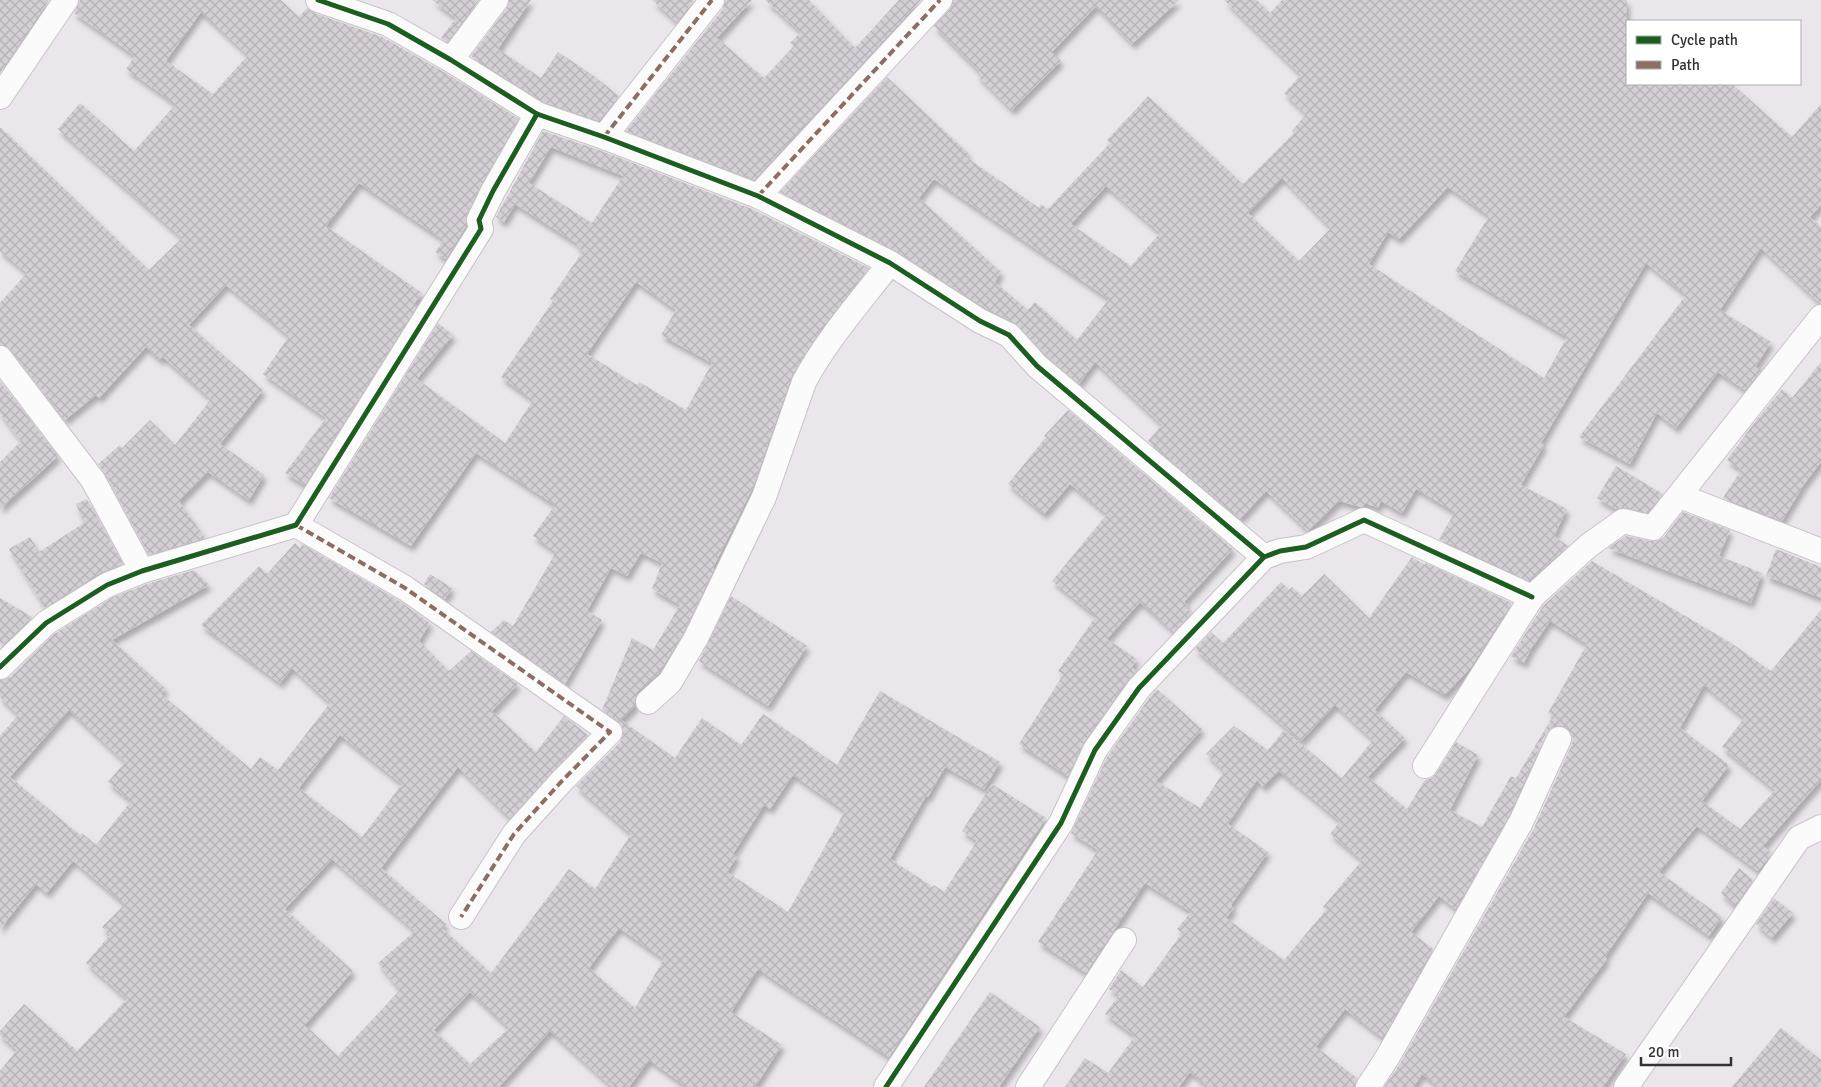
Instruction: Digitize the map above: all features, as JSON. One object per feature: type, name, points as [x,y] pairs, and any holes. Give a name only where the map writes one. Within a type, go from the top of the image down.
[{"type":"street","points":[[0,97],[66,0]]},
{"type":"street","points":[[318,0],[388,24],[451,60],[537,114],[604,137],[758,196],[890,263],[980,321],[1009,335],[1037,366],[1264,557]]},
{"type":"street","points":[[451,60],[496,0]]},
{"type":"street","points":[[604,137],[712,0]]},
{"type":"street","points":[[758,196],[940,0]]},
{"type":"street","points":[[0,667],[46,622],[107,585],[142,571],[296,525],[481,229],[479,220],[493,191],[537,114]]},
{"type":"street","points":[[648,702],[670,682],[696,638],[764,497],[804,382],[811,368],[821,352],[890,263]]},
{"type":"street","points":[[1426,766],[1532,597],[1588,546],[1623,521],[1653,528],[1821,317]]},
{"type":"street","points":[[0,358],[93,480],[142,571]]},
{"type":"street","points":[[1680,496],[1821,551]]},
{"type":"street","points":[[886,1087],[1061,823],[1095,750],[1140,688],[1264,557],[1280,551],[1306,547],[1364,520],[1532,597]]},
{"type":"street","points":[[296,525],[404,588],[610,732],[514,834],[461,917]]},
{"type":"street","points":[[1368,1087],[1392,1049],[1521,822],[1559,739]]},
{"type":"street","points":[[1626,1087],[1798,838],[1821,827]]},
{"type":"street","points":[[1028,1087],[1124,940]]},
{"type":"building","points":[[0,0],[49,0],[0,73]]},
{"type":"building","points":[[80,0],[281,0],[299,17],[307,8],[314,13],[382,37],[444,72],[519,119],[481,185],[467,214],[466,226],[446,259],[435,252],[444,240],[359,183],[326,226],[422,293],[414,304],[417,306],[305,485],[285,473],[326,418],[263,374],[289,336],[226,285],[189,325],[263,390],[220,444],[264,475],[249,500],[208,472],[179,501],[205,538],[149,555],[105,473],[98,464],[120,445],[122,448],[150,420],[175,445],[211,399],[163,357],[160,360],[146,347],[99,398],[96,395],[65,420],[11,350],[6,346],[0,345],[0,303],[27,273],[0,251],[0,127],[149,270],[182,238],[58,129],[80,103],[134,151],[176,104],[126,69],[135,56],[74,13]],"holes":[[[201,12],[248,55],[213,94],[166,61]]]},
{"type":"building","points":[[432,0],[479,0],[447,42],[441,38],[456,18]]},
{"type":"building","points":[[509,0],[531,0],[498,49],[541,78],[558,52],[594,76],[619,96],[599,121],[543,102],[471,56],[507,8]]},
{"type":"building","points":[[652,0],[694,0],[677,22]]},
{"type":"building","points":[[725,0],[752,0],[717,38],[764,78],[794,46],[790,43],[801,32],[765,0],[809,0],[855,48],[899,0],[921,0],[754,180],[626,131],[723,9]]},
{"type":"building","points":[[953,0],[1179,0],[1132,44],[1096,6],[1052,52],[1061,61],[1012,110],[977,75],[980,72],[934,26],[950,9]]},
{"type":"building","points":[[1224,0],[1257,0],[1270,13],[1282,0],[1627,0],[1626,85],[1733,85],[1792,137],[1821,104],[1821,205],[1810,217],[1821,227],[1821,304],[1761,248],[1720,310],[1771,342],[1756,366],[1761,371],[1745,390],[1718,372],[1676,428],[1657,413],[1630,464],[1579,437],[1686,295],[1646,263],[1541,443],[1544,445],[1521,485],[1567,509],[1554,536],[1568,546],[1529,581],[1439,539],[1455,512],[1416,489],[1402,513],[1381,501],[1378,508],[1365,503],[1361,507],[1339,501],[1308,531],[1266,491],[1240,519],[1148,441],[1162,425],[1095,362],[1079,384],[1047,356],[1015,323],[987,309],[896,251],[780,192],[887,77],[969,154],[966,157],[1039,208],[1041,204],[1048,209],[1110,143],[1107,140],[1148,96],[1243,184],[1294,133],[1292,131],[1306,114],[1284,93],[1301,75]],"holes":[[[1282,178],[1331,228],[1299,261],[1248,213]],[[934,179],[1109,299],[1077,340],[1035,302],[1028,310],[995,282],[1001,272],[919,198]],[[1106,186],[1160,233],[1131,266],[1071,224]],[[1448,187],[1489,216],[1455,271],[1567,337],[1544,378],[1369,264],[1388,232],[1399,239]]]},
{"type":"building","points":[[543,131],[599,150],[752,209],[869,268],[822,328],[792,375],[753,487],[684,632],[659,673],[638,692],[635,698],[635,706],[621,720],[675,758],[702,718],[741,745],[763,714],[837,765],[880,691],[1000,762],[984,789],[945,767],[890,859],[944,892],[977,841],[962,831],[992,784],[1046,818],[889,1057],[758,969],[731,1012],[782,1045],[755,1087],[687,1087],[649,1060],[629,1087],[612,1087],[550,1031],[499,1087],[0,1087],[0,1071],[17,1050],[0,1035],[0,1031],[24,1004],[77,1051],[127,999],[86,963],[110,935],[102,927],[125,904],[73,861],[47,893],[36,884],[0,929],[0,736],[18,715],[0,697],[0,680],[10,677],[54,634],[58,632],[60,634],[59,631],[113,597],[147,584],[194,570],[209,585],[112,640],[166,689],[161,694],[251,769],[260,757],[278,770],[330,703],[292,668],[280,683],[201,625],[259,566],[267,574],[295,543],[300,548],[302,544],[398,600],[430,623],[419,641],[449,671],[471,651],[518,684],[492,711],[536,752],[564,716],[588,735],[510,818],[458,767],[381,868],[446,924],[442,928],[491,973],[569,869],[595,889],[631,834],[576,786],[620,742],[623,735],[623,727],[618,721],[602,710],[632,638],[653,650],[680,605],[652,589],[662,563],[641,553],[627,576],[611,568],[587,611],[602,620],[565,684],[491,632],[504,620],[513,626],[556,552],[533,536],[555,505],[476,453],[411,546],[329,498],[438,323],[453,335],[417,379],[505,443],[533,400],[501,377],[553,301],[550,299],[583,251],[576,246],[578,244],[515,204],[504,222],[496,217]],"holes":[[[551,147],[623,176],[592,223],[529,183]],[[636,282],[676,310],[661,335],[712,363],[686,410],[639,382],[637,385],[587,354]],[[69,710],[125,762],[108,782],[131,801],[96,845],[82,833],[80,835],[10,777]],[[340,735],[402,784],[362,837],[299,788]],[[793,775],[845,811],[788,912],[727,872],[737,857],[733,854],[764,805],[770,809]],[[332,859],[415,931],[378,963],[400,990],[338,1056],[305,1025],[353,971],[285,909]],[[619,928],[664,959],[635,1008],[589,968]],[[470,992],[509,1028],[470,1064],[434,1030]]]},
{"type":"building","points":[[1821,362],[1821,462],[1805,483],[1782,521],[1723,498],[1741,470],[1727,460],[1782,389],[1792,398]]},
{"type":"building","points":[[0,381],[58,456],[0,509],[0,462],[21,441],[0,413]]},
{"type":"building","points":[[1068,410],[1233,549],[1184,602],[1188,605],[1186,608],[1192,613],[1174,632],[1140,602],[1107,639],[1137,659],[1132,667],[1136,671],[1084,742],[1068,776],[1019,744],[1063,675],[1058,671],[1096,616],[1052,581],[1107,514],[1070,484],[1044,514],[1008,484],[1046,437],[1044,436]]},
{"type":"building","points":[[1616,466],[1663,494],[1648,513],[1626,508],[1616,509],[1597,498]]},
{"type":"building","points":[[87,499],[123,564],[100,573],[45,608],[9,549],[30,537],[39,552],[84,523],[76,504]]},
{"type":"building","points":[[1683,512],[1730,530],[1719,556],[1762,573],[1751,603],[1608,548],[1626,536],[1658,541],[1664,537]]},
{"type":"building","points":[[1776,549],[1821,567],[1821,598],[1766,576]]},
{"type":"building","points":[[1412,557],[1425,565],[1426,563],[1512,603],[1471,667],[1445,695],[1406,672],[1375,710],[1405,738],[1368,777],[1407,809],[1425,780],[1432,778],[1436,774],[1456,742],[1478,755],[1450,810],[1482,827],[1511,776],[1516,778],[1553,716],[1548,713],[1587,644],[1550,621],[1524,663],[1511,656],[1543,606],[1592,561],[1731,643],[1771,671],[1821,610],[1821,780],[1763,846],[1772,853],[1758,871],[1697,826],[1659,872],[1722,917],[1709,936],[1648,893],[1605,957],[1607,959],[1564,1017],[1626,1054],[1603,1087],[1439,1087],[1422,1074],[1414,1087],[1384,1087],[1399,1065],[1534,828],[1572,744],[1573,738],[1570,731],[1558,725],[1546,733],[1509,816],[1456,909],[1439,896],[1411,932],[1433,949],[1383,1038],[1345,1009],[1316,1047],[1357,1078],[1354,1087],[1208,1087],[1190,1072],[1179,1087],[1065,1087],[1085,1058],[1108,1073],[1135,1036],[1105,1014],[1119,995],[1109,989],[1121,970],[1143,987],[1182,933],[1177,929],[1191,912],[1145,883],[1086,973],[1038,942],[1098,850],[1071,833],[1107,757],[1157,689],[1202,729],[1156,781],[1200,808],[1224,771],[1206,754],[1234,726],[1268,750],[1284,730],[1342,778],[1373,740],[1335,705],[1301,741],[1195,649],[1211,632],[1223,643],[1281,582],[1289,590],[1292,587],[1302,596],[1324,574],[1369,618]],"holes":[[[1704,685],[1744,718],[1722,747],[1775,790],[1740,829],[1702,801],[1729,765],[1680,728]],[[1279,771],[1340,821],[1330,834],[1362,860],[1323,907],[1326,910],[1284,960],[1226,918],[1234,908],[1231,905],[1268,852],[1228,824],[1257,780],[1263,787]]]},
{"type":"building","points":[[430,574],[452,588],[445,599],[424,584]]},
{"type":"building","points":[[731,596],[807,646],[768,706],[699,661]]},
{"type":"building","points":[[0,598],[32,617],[4,644],[0,642]]},
{"type":"building","points":[[1739,868],[1753,880],[1735,906],[1721,893]]},
{"type":"building","points":[[1774,898],[1793,913],[1772,938],[1756,924]]},
{"type":"building","points":[[990,992],[1040,1027],[999,1087],[924,1087]]},
{"type":"building","points":[[1781,1028],[1821,1060],[1821,1087],[1732,1087]]},
{"type":"marked path","points":[[604,137],[712,0]]},
{"type":"marked path","points":[[758,196],[940,0]]},
{"type":"marked path","points":[[296,525],[405,588],[610,732],[514,834],[461,917]]},
{"type":"cycle path","points":[[318,0],[388,24],[451,60],[537,114],[604,137],[758,196],[890,263],[980,321],[1009,335],[1037,366],[1264,557]]},
{"type":"cycle path","points":[[0,667],[46,623],[107,585],[142,571],[296,525],[481,229],[479,220],[493,191],[537,114]]},
{"type":"cycle path","points":[[886,1087],[1061,823],[1095,750],[1139,688],[1264,557],[1280,551],[1306,547],[1364,520],[1532,597]]}]
